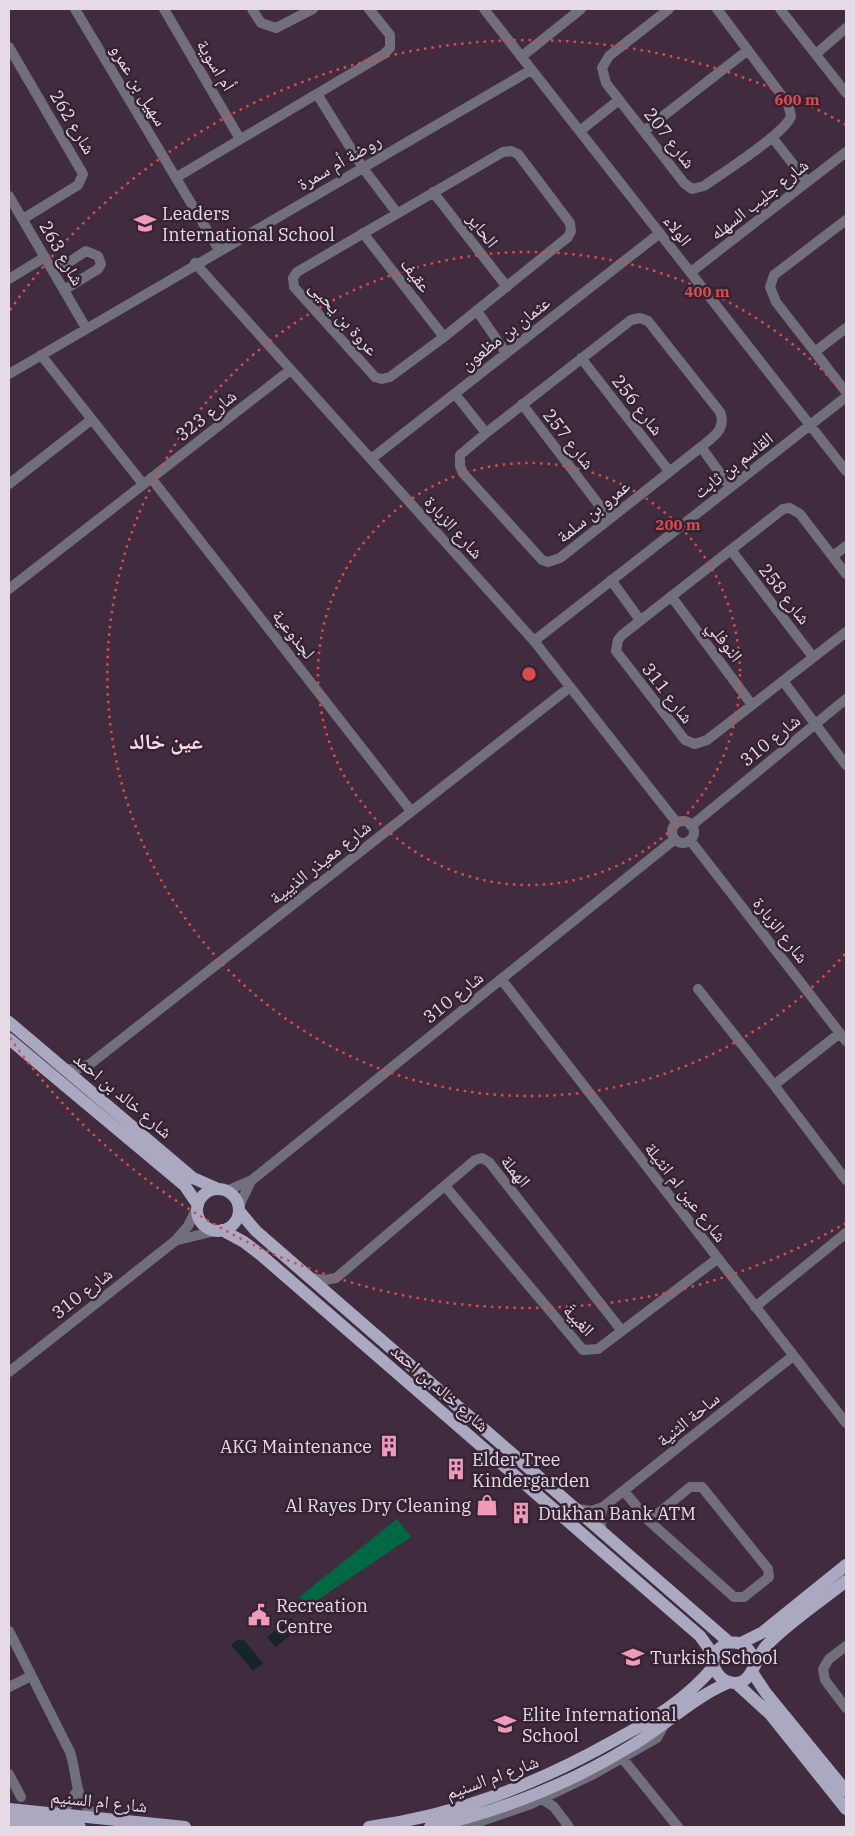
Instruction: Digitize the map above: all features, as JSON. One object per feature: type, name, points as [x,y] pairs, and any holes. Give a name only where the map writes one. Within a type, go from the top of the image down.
[{"type":"main road","name":"شارع خالد بن احمد","points":[[9,1022],[193,1178],[222,1190]]},
{"type":"main road","name":"شارع خالد بن احمد","points":[[9,1039],[185,1186],[198,1206]]},
{"type":"main road","points":[[222,1190],[234,1198],[238,1210],[232,1226],[218,1231],[204,1225],[200,1220],[198,1206],[207,1192],[222,1190]]},
{"type":"main road","name":"شارع خالد بن احمد","points":[[238,1210],[250,1225],[310,1278],[602,1531],[735,1643]]},
{"type":"main road","name":"شارع خالد بن احمد","points":[[218,1231],[244,1242],[261,1255],[700,1636],[710,1650],[714,1664]]},
{"type":"main road","points":[[846,1565],[763,1632],[719,1649],[714,1664],[720,1676],[733,1682],[770,1714],[846,1809]]},
{"type":"main road","points":[[733,1682],[742,1681],[772,1640],[846,1581]]},
{"type":"main road","points":[[735,1643],[751,1652],[753,1667],[766,1693],[846,1792]]},
{"type":"main road","name":"شارع ام السنيم","points":[[369,1827],[456,1810],[499,1796],[556,1772],[635,1729],[683,1698],[700,1684],[714,1664]]},
{"type":"main road","name":"شارع ام السنيم","points":[[430,1827],[495,1809],[548,1789],[631,1746],[707,1693],[733,1682]]},
{"type":"main road","name":"شارع ام السنيم","points":[[9,1809],[185,1827]]},
{"type":"main road","name":"شارع ام السنيم","points":[[9,1820],[80,1827]]},
{"type":"street","name":"سهيل بن عمرو","points":[[75,9],[219,250]]},
{"type":"street","name":"أم اسوية","points":[[164,9],[240,138]]},
{"type":"street","points":[[252,9],[261,23],[276,28],[313,9]]},
{"type":"street","points":[[177,177],[384,54],[390,48],[390,35],[369,9]]},
{"type":"street","name":"الولاء","points":[[484,9],[846,471]]},
{"type":"street","points":[[521,57],[581,9]]},
{"type":"street","name":"شارع 207","points":[[669,9],[604,62],[602,75],[619,100],[684,183],[692,189],[704,186],[789,122],[790,110],[717,9]]},
{"type":"street","points":[[780,9],[846,93]]},
{"type":"street","points":[[816,54],[846,28]]},
{"type":"street","name":"شارع 262","points":[[9,46],[83,174],[78,185],[23,219]]},
{"type":"street","points":[[644,131],[748,50]]},
{"type":"street","name":"روضة أم سمرة","points":[[9,374],[195,263],[531,70]]},
{"type":"street","points":[[317,94],[363,168],[397,213]]},
{"type":"street","name":"شارع 207","points":[[580,130],[619,100]]},
{"type":"street","points":[[772,136],[808,182]]},
{"type":"street","name":"عروة بن يحيى","points":[[511,151],[518,154],[570,223],[571,231],[568,237],[444,337],[390,377],[382,379],[375,377],[294,287],[293,278],[297,272],[397,213],[504,152],[511,151]]},
{"type":"street","name":"شارع جليب السهله","points":[[691,272],[846,152]]},
{"type":"street","name":"الحاير","points":[[434,192],[507,287]]},
{"type":"street","name":"شارع 263","points":[[9,196],[86,328]]},
{"type":"street","points":[[846,220],[774,275],[771,281],[772,294],[776,302],[846,392]]},
{"type":"street","name":"عقيف","points":[[363,233],[444,337]]},
{"type":"street","name":"عثمان بن مظعون","points":[[371,459],[660,233]]},
{"type":"street","points":[[54,272],[86,251],[98,256],[101,264],[98,269],[64,290]]},
{"type":"street","points":[[9,279],[45,257]]},
{"type":"street","name":"شارع الزبارة","points":[[195,263],[289,371],[371,459],[534,641],[677,823]]},
{"type":"street","points":[[477,311],[506,353]]},
{"type":"street","name":"عمرو بن سلمة","points":[[640,318],[648,321],[720,412],[723,423],[722,428],[701,447],[560,558],[548,562],[542,560],[475,487],[460,466],[460,455],[522,404],[631,320],[640,318]]},
{"type":"street","points":[[816,351],[846,328]]},
{"type":"street","points":[[41,355],[91,420],[147,481]]},
{"type":"street","name":"شارع 256","points":[[581,358],[669,471]]},
{"type":"street","name":"شارع 323","points":[[9,590],[289,371]]},
{"type":"street","points":[[455,394],[486,433]]},
{"type":"street","name":"القاسم بن ثابت","points":[[534,641],[846,396]]},
{"type":"street","name":"شارع 257","points":[[522,404],[609,518]]},
{"type":"street","points":[[9,484],[91,420]]},
{"type":"street","points":[[701,447],[730,487]]},
{"type":"street","name":"لجذوعية","points":[[147,481],[411,811]]},
{"type":"street","name":"شارع 311","points":[[846,574],[800,514],[790,508],[776,512],[731,550],[640,620],[618,640],[616,652],[685,740],[695,744],[707,740],[846,632]]},
{"type":"street","points":[[833,556],[846,546]]},
{"type":"street","name":"شارع 258","points":[[731,550],[813,657]]},
{"type":"street","points":[[611,580],[640,620]]},
{"type":"street","name":"النوفلي","points":[[671,596],[752,705]]},
{"type":"street","points":[[783,681],[846,765]]},
{"type":"street","name":"شارع معيذر الذيبية","points":[[64,1069],[77,1069],[90,1064],[570,687]]},
{"type":"street","name":"شارع 310","points":[[691,826],[846,699]]},
{"type":"street","points":[[685,822],[691,826],[693,832],[690,840],[682,843],[674,839],[672,832],[677,823],[685,822]]},
{"type":"street","name":"شارع 310","points":[[222,1190],[252,1180],[674,839]]},
{"type":"street","name":"شارع الزبارة","points":[[690,840],[843,1037]]},
{"type":"street","name":"شارع عين ام انثيلة","points":[[501,979],[717,1259],[846,1422]]},
{"type":"street","points":[[698,989],[846,1180]]},
{"type":"street","points":[[774,1085],[843,1037]]},
{"type":"street","points":[[86,1087],[86,1072],[90,1064]]},
{"type":"street","name":"الهملة","points":[[336,1278],[475,1160],[482,1158],[489,1162],[622,1331]]},
{"type":"street","name":"شارع 310","points":[[238,1210],[252,1180]]},
{"type":"street","name":"الغبيةّ","points":[[445,1186],[578,1347],[587,1351],[598,1349],[717,1259]]},
{"type":"street","name":"شارع 310","points":[[9,1372],[175,1241],[188,1226],[198,1206]]},
{"type":"street","name":"شارع 310","points":[[175,1241],[218,1231]]},
{"type":"street","points":[[755,1307],[846,1234]]},
{"type":"street","points":[[310,1278],[325,1280],[336,1278],[337,1301]]},
{"type":"street","name":"ساحة الثنية","points":[[603,1507],[793,1356]]},
{"type":"street","points":[[624,1491],[649,1522],[734,1597],[744,1596],[769,1577],[769,1571],[702,1488],[690,1487],[649,1522]]},
{"type":"street","points":[[578,1509],[591,1511],[603,1507]]},
{"type":"street","points":[[602,1531],[600,1519],[603,1507]]},
{"type":"street","points":[[9,1631],[70,1752],[77,1777],[77,1791],[85,1807],[99,1818]]},
{"type":"street","points":[[846,1646],[829,1659],[823,1669],[825,1680],[846,1708]]},
{"type":"street","points":[[9,1687],[31,1676]]},
{"type":"street","points":[[464,1827],[542,1799],[623,1759],[657,1738],[665,1723]]},
{"type":"street","points":[[623,1759],[678,1827]]},
{"type":"street","points":[[9,1774],[20,1797]]},
{"type":"street","points":[[52,1814],[67,1806],[77,1791]]},
{"type":"street","points":[[554,1807],[556,1793]]},
{"type":"street","points":[[542,1799],[554,1807],[569,1827]]},
{"type":"green space","points":[[397,1519],[411,1537],[307,1607],[299,1597]]},
{"type":"shaded area","points":[[291,1618],[299,1629],[275,1647],[267,1637]]},
{"type":"shaded area","points":[[239,1639],[241,1641],[243,1639],[263,1663],[253,1671],[231,1645]]},
{"type":"place","name":"Leaders International School","points":[[145,223]]},
{"type":"place","name":"AKG Maintenance","points":[[389,1446]]},
{"type":"place","name":"Elder Tree Kindergarden","points":[[456,1469]]},
{"type":"place","name":"Al Rayes Dry Cleaning","points":[[487,1505]]},
{"type":"place","name":"Dukhan Bank ATM","points":[[521,1513]]},
{"type":"place","name":"Recreation Centre","points":[[259,1615]]},
{"type":"place","name":"Turkish School","points":[[633,1657]]},
{"type":"place","name":"Elite International School","points":[[505,1724]]},
{"type":"district","name":"عين خالد","points":[[166,740]]}]
